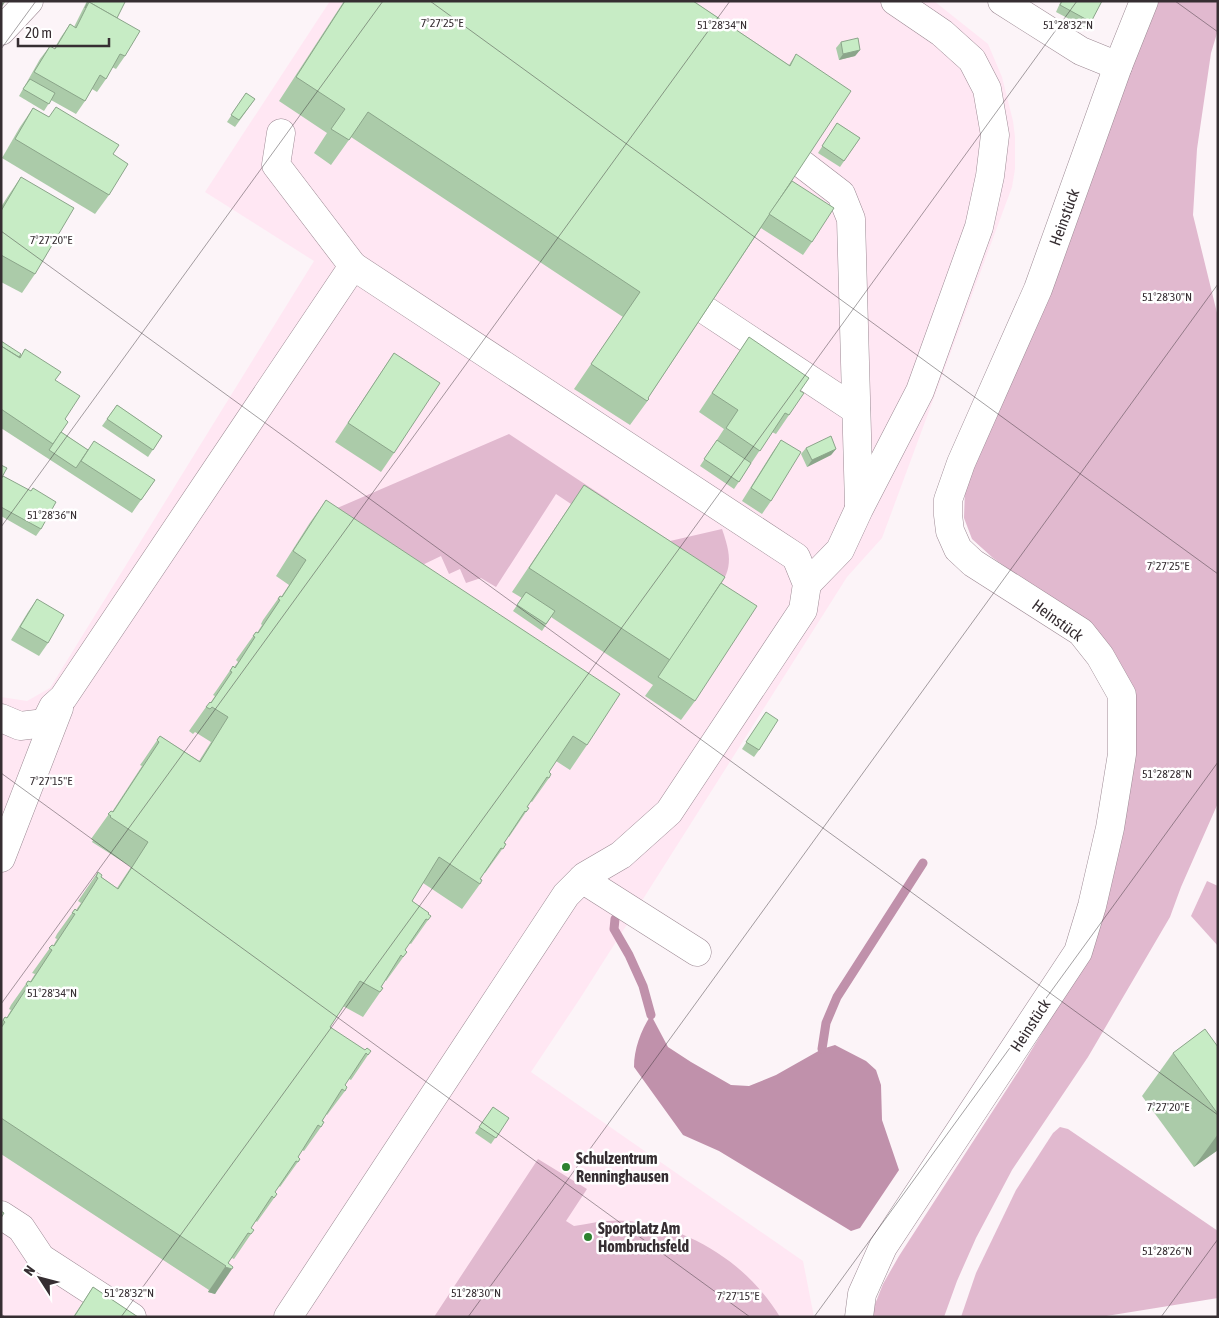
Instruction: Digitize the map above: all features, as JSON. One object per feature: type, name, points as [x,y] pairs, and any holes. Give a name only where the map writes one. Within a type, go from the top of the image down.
[{"type":"street","points":[[1,31],[29,1]]},
{"type":"street","points":[[288,1317],[566,895],[585,876],[622,855],[669,812],[803,610],[808,584],[840,550],[920,391],[979,227],[990,176],[995,136],[987,89],[972,60],[942,33],[895,1]]},
{"type":"street","points":[[1002,1],[1081,51],[1118,66]]},
{"type":"street","name":"Heinstück","points":[[859,1317],[862,1294],[883,1248],[1078,952],[1092,906],[1110,828],[1122,754],[1122,695],[1100,656],[1081,632],[973,563],[958,549],[950,531],[948,500],[961,463],[1038,290],[1118,66],[1144,1]]},
{"type":"street","points":[[281,133],[276,165],[353,266],[796,557],[808,584]]},
{"type":"street","points":[[802,164],[841,194],[851,219],[859,509]]},
{"type":"street","points":[[2,857],[64,698],[353,266]]},
{"type":"street","points":[[705,310],[856,410]]},
{"type":"street","points":[[1,718],[20,726],[45,723],[54,707],[64,698]]},
{"type":"street","points":[[1,816],[7,826],[2,857]]},
{"type":"street","points":[[582,879],[697,952]]},
{"type":"street","points":[[1,1215],[21,1228],[41,1258],[132,1317]]},
{"type":"shaded area","points":[[330,1],[934,1],[988,44],[1002,77],[1015,137],[1015,169],[1012,187],[882,538],[847,577],[581,997],[531,1072],[803,1261],[814,1317],[1,1317],[1,697],[27,701],[50,688],[314,261],[205,192]]},
{"type":"shaded area","points":[[1151,1],[1218,1],[1218,30],[1211,53],[1197,149],[1193,215],[1218,317],[1218,803],[1181,887],[1170,917],[1088,1057],[1012,1170],[976,1238],[944,1317],[870,1317],[883,1284],[899,1256],[1020,1069],[1086,960],[1135,714],[1087,625],[993,558],[972,539],[964,518],[965,488]]},
{"type":"shaded area","points":[[509,434],[609,500],[595,520],[556,494],[496,587],[481,578],[466,583],[460,569],[449,574],[441,556],[414,569],[328,512]]},
{"type":"shaded area","points":[[622,510],[670,541],[722,529],[728,551],[728,567],[722,582],[710,601],[613,524]]},
{"type":"shaded area","points":[[1207,881],[1218,886],[1218,946],[1191,916]]},
{"type":"shaded area","points":[[651,1015],[668,1047],[731,1085],[749,1086],[776,1075],[822,1049],[835,1045],[866,1061],[876,1070],[881,1085],[882,1120],[899,1170],[860,1228],[851,1231],[719,1151],[683,1135],[634,1067],[635,1053],[639,1040]]},
{"type":"shaded area","points":[[1060,1127],[1068,1129],[1218,1231],[1218,1298],[1100,1317],[961,1317],[976,1273],[1016,1190],[1053,1133]]},
{"type":"shaded area","name":"Sportplatz Am Hombruchsfeld","points":[[538,1159],[587,1189],[566,1221],[574,1226],[608,1221],[628,1221],[673,1231],[695,1240],[715,1251],[751,1280],[780,1317],[434,1317]]},
{"type":"building","points":[[88,1],[125,2],[117,18],[89,2],[85,8]]},
{"type":"building","points":[[345,1],[693,1],[790,66],[796,54],[851,91],[647,401],[591,364],[640,292],[368,112],[349,140],[331,129],[345,109],[296,77]]},
{"type":"building","points":[[1062,1],[1102,1],[1091,22],[1060,5]]},
{"type":"building","points":[[89,2],[140,31],[125,56],[120,54],[106,79],[100,75],[85,101],[34,72],[50,46],[55,49],[70,24],[76,28]]},
{"type":"building","points":[[858,38],[860,50],[843,54],[841,42]]},
{"type":"building","points":[[30,79],[55,93],[49,104],[23,89]]},
{"type":"building","points":[[246,93],[255,99],[239,120],[231,115]]},
{"type":"building","points":[[56,107],[119,145],[113,154],[128,164],[109,195],[15,139],[33,108],[49,117]]},
{"type":"building","points":[[837,123],[860,138],[844,161],[822,146]]},
{"type":"building","points":[[21,177],[74,208],[35,274],[1,255],[1,211]]},
{"type":"building","points":[[792,181],[834,208],[812,242],[769,214]]},
{"type":"building","points":[[749,337],[809,378],[800,391],[804,393],[789,415],[785,413],[760,451],[726,428],[738,410],[712,393]]},
{"type":"building","points":[[1,341],[21,354],[19,357],[1,346]]},
{"type":"building","points":[[1,346],[20,358],[25,349],[61,372],[55,380],[80,396],[65,419],[68,422],[53,444],[1,409]]},
{"type":"building","points":[[394,353],[440,383],[394,453],[348,423]]},
{"type":"building","points":[[117,405],[162,436],[153,450],[107,419]]},
{"type":"building","points":[[61,432],[88,450],[76,468],[49,450]]},
{"type":"building","points":[[831,436],[836,449],[812,460],[806,448]]},
{"type":"building","points":[[717,440],[751,463],[739,482],[704,459]]},
{"type":"building","points":[[781,440],[801,452],[771,501],[751,488]]},
{"type":"building","points":[[94,441],[155,480],[141,500],[81,461]]},
{"type":"building","points":[[1,465],[7,468],[1,479]]},
{"type":"building","points":[[3,476],[31,491],[33,488],[56,502],[41,529],[1,507],[1,479]]},
{"type":"building","points":[[584,485],[725,577],[670,660],[529,568]]},
{"type":"building","points":[[326,500],[620,694],[587,745],[573,736],[549,772],[551,774],[549,778],[547,777],[527,807],[529,808],[525,811],[504,843],[506,844],[503,849],[501,848],[480,879],[482,880],[480,884],[439,857],[412,901],[431,916],[428,920],[426,919],[405,950],[407,952],[403,957],[401,955],[381,987],[383,988],[380,992],[360,981],[330,1027],[365,1050],[367,1048],[371,1051],[368,1055],[366,1053],[345,1085],[347,1087],[345,1091],[342,1089],[322,1121],[324,1122],[321,1127],[318,1125],[298,1157],[300,1159],[298,1162],[296,1161],[275,1192],[277,1194],[274,1198],[272,1196],[251,1228],[254,1230],[251,1234],[248,1233],[228,1263],[233,1267],[232,1269],[225,1267],[1,1118],[1,1028],[5,1022],[3,1020],[5,1017],[7,1018],[28,986],[26,984],[28,981],[31,982],[52,950],[49,948],[52,945],[54,946],[75,914],[72,913],[75,909],[77,911],[98,878],[96,877],[98,872],[102,875],[101,877],[118,889],[148,842],[108,814],[111,811],[113,812],[159,742],[157,740],[160,736],[200,762],[228,717],[212,707],[210,709],[206,707],[211,703],[232,672],[230,671],[233,666],[235,668],[255,637],[253,636],[256,632],[258,633],[280,600],[278,599],[280,596],[282,597],[306,560],[293,551]]},
{"type":"building","points":[[721,583],[757,606],[695,701],[658,677]]},
{"type":"building","points":[[526,592],[555,611],[546,624],[517,605]]},
{"type":"building","points":[[37,599],[64,615],[48,643],[20,627]]},
{"type":"building","points":[[766,712],[778,720],[759,750],[746,742]]},
{"type":"building","points":[[1205,1029],[1218,1047],[1218,1114],[1173,1053]]},
{"type":"building","points":[[493,1107],[509,1118],[496,1138],[479,1127]]},
{"type":"building","points":[[93,1287],[138,1317],[74,1317]]},
{"type":"waterway","points":[[822,1049],[826,1023],[837,997],[923,863]]},
{"type":"waterway","points":[[615,919],[614,929],[629,955],[643,986],[651,1015]]},
{"type":"place","name":"Schulzentrum Renninghausen","points":[[566,1167]]},
{"type":"place","name":"Sportplatz Am Hombruchsfeld","points":[[588,1237]]}]
